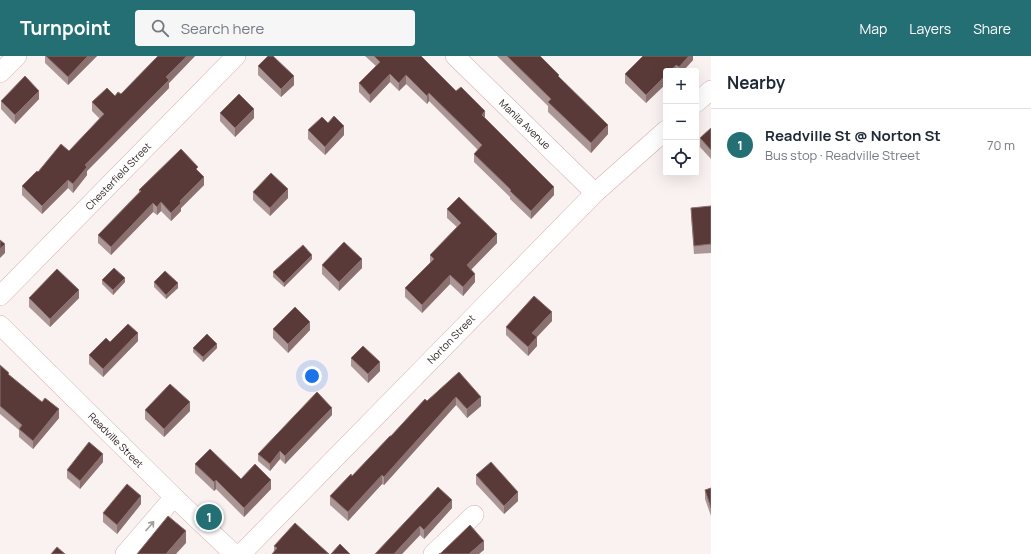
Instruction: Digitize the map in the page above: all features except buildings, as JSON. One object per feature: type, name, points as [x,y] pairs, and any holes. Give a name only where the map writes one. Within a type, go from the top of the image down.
[{"type":"street","points":[[0,73],[17,56]]},
{"type":"street","name":"Chesterfield Street","points":[[0,296],[236,56]]},
{"type":"street","name":"Manila Avenue","points":[[455,56],[595,192]]},
{"type":"street","points":[[699,100],[711,90]]},
{"type":"street","name":"Norton Street","points":[[241,554],[595,192],[663,133]]},
{"type":"street","name":"Readville Street","points":[[0,325],[174,497],[234,554]]},
{"type":"street","points":[[125,554],[174,497]]},
{"type":"street","points":[[433,554],[474,515]]},
{"type":"place","name":"Readville St @ Norton St","points":[[209,517]]}]
